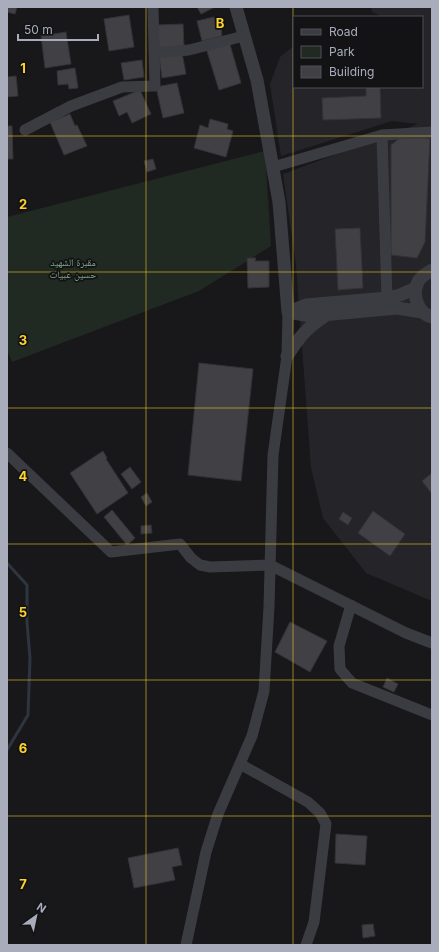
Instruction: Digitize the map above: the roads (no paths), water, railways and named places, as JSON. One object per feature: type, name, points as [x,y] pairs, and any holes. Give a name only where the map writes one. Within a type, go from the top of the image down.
[{"type":"street","points":[[25,130],[71,106],[122,87],[156,86],[153,7]]},
{"type":"street","points":[[189,944],[206,852],[218,814],[252,736],[264,691],[274,455],[287,356],[288,312],[279,202],[257,80],[236,7]]},
{"type":"street","points":[[154,53],[189,50],[244,36]]},
{"type":"street","points":[[273,167],[382,135],[432,132]]},
{"type":"street","points":[[382,135],[387,298]]},
{"type":"street","points":[[429,317],[418,305],[415,296],[416,288],[422,278],[432,270]]},
{"type":"street","points":[[288,312],[306,305],[400,296],[416,288]]},
{"type":"street","points":[[288,312],[311,316],[397,308],[429,317]]},
{"type":"street","points":[[287,356],[311,325],[325,315]]},
{"type":"street","points":[[7,453],[111,552],[180,544],[191,558],[200,565],[210,567],[270,565],[406,633],[432,643]]},
{"type":"street","points":[[351,605],[339,646],[340,669],[352,683],[432,715]]},
{"type":"street","points":[[240,764],[308,802],[320,813],[326,824],[314,922],[306,945]]},
{"type":"waterway","points":[[7,563],[27,585],[27,622],[30,658],[28,715],[7,750]]},
{"type":"park label","name":"مقبرة الشهيد حسين عبيات","points":[[73,268]]}]
